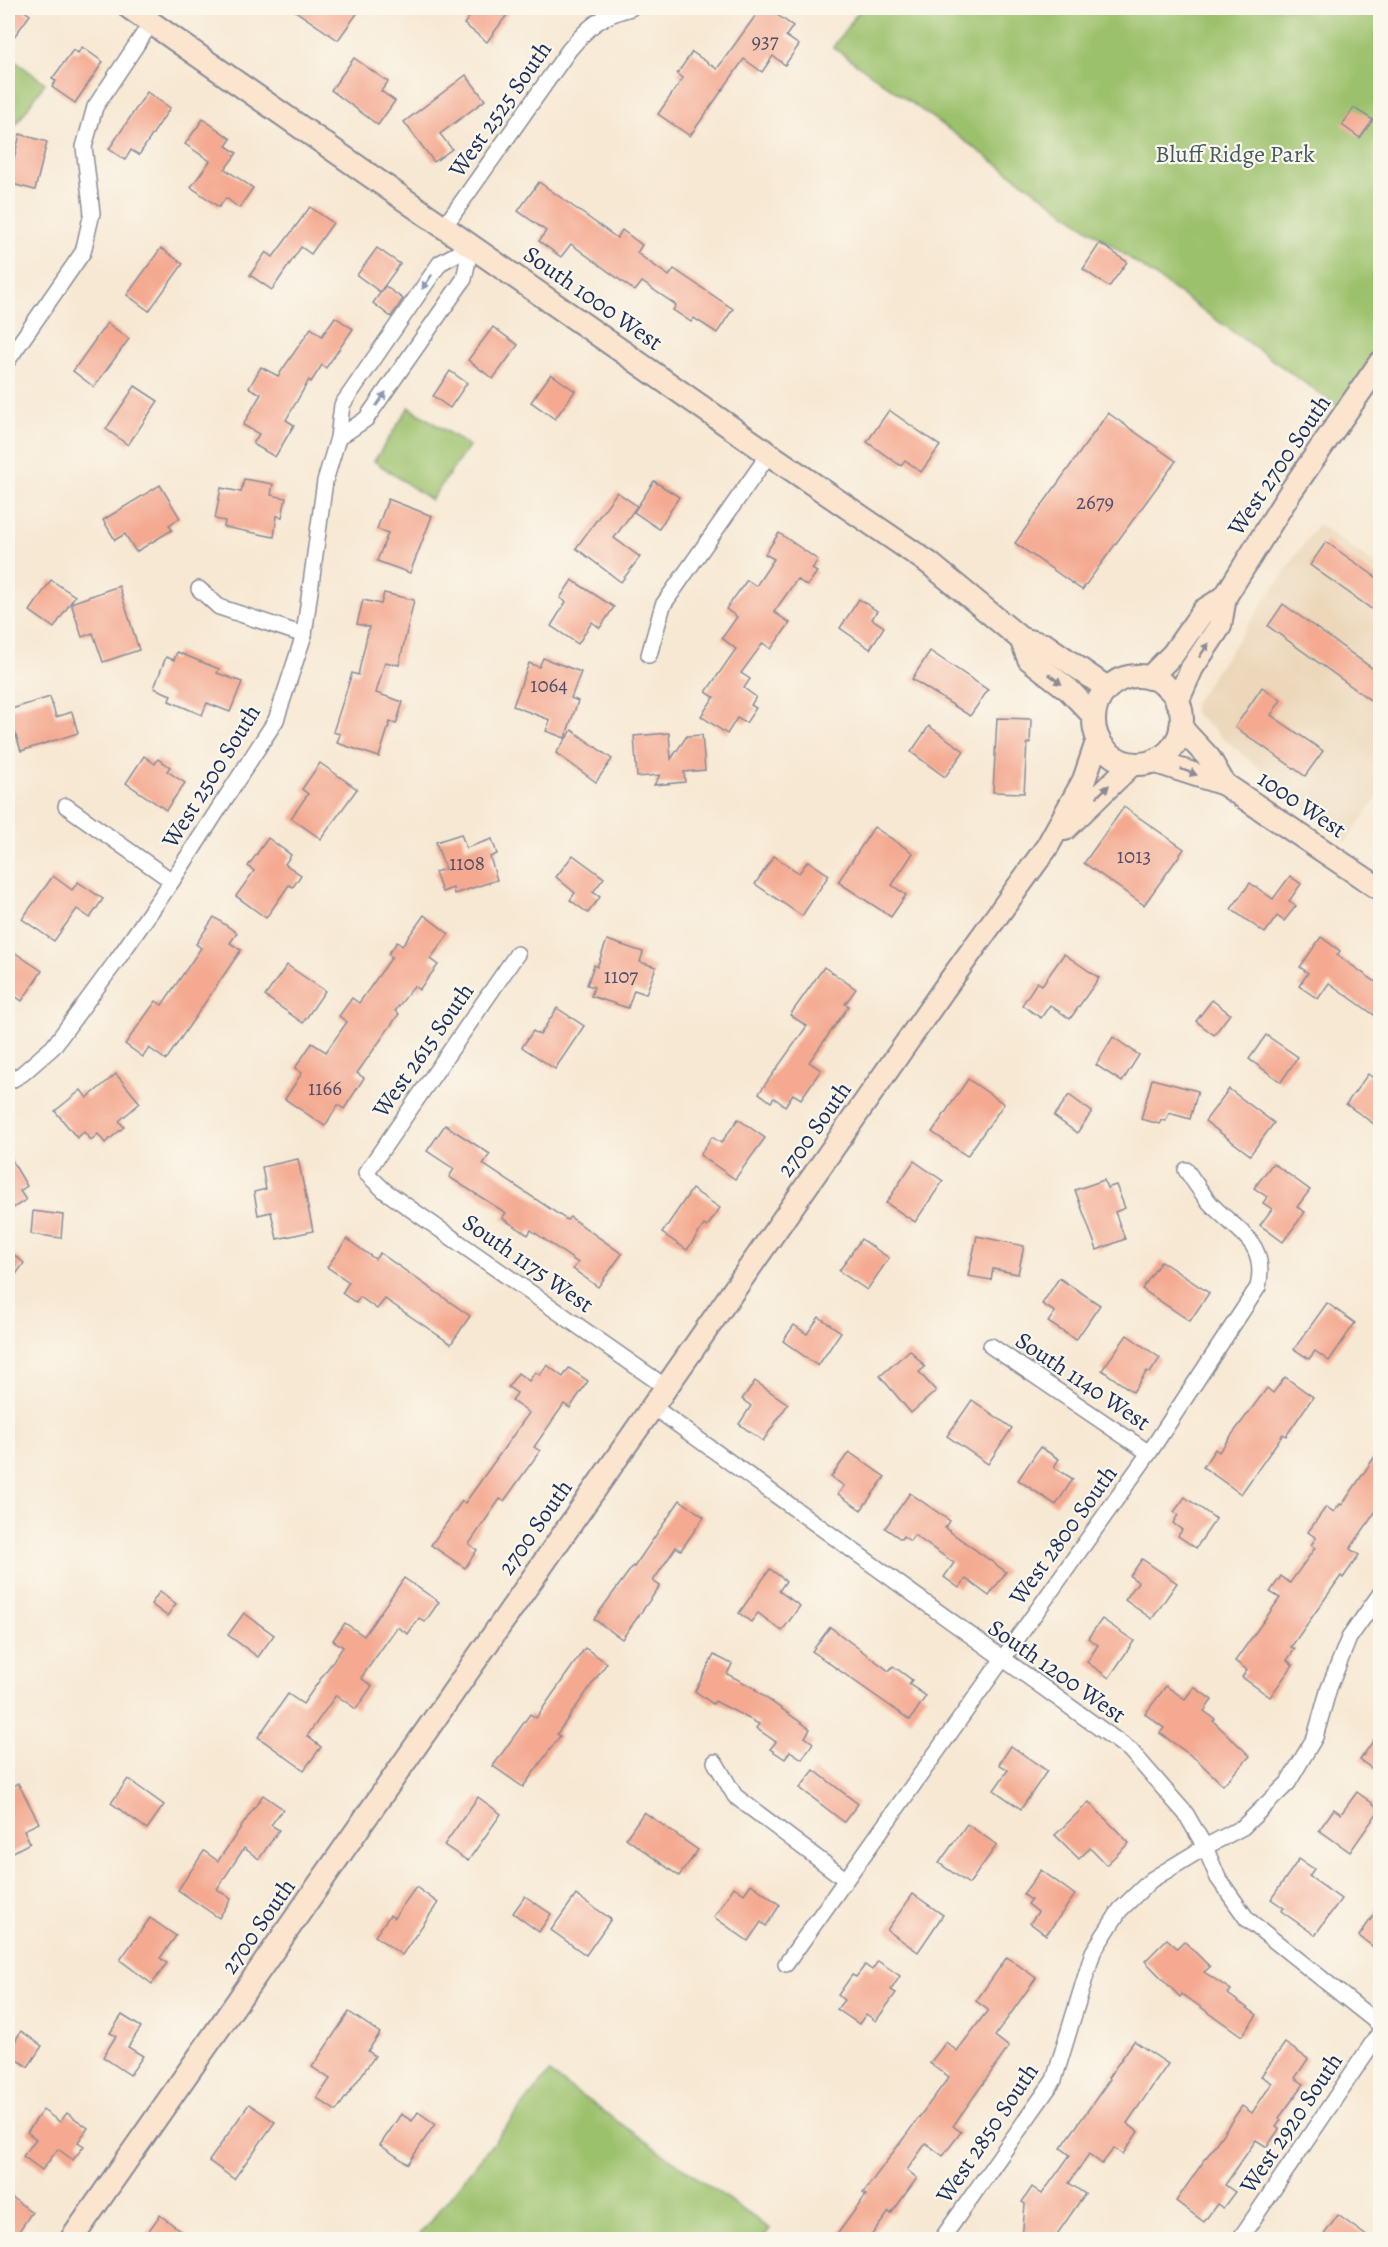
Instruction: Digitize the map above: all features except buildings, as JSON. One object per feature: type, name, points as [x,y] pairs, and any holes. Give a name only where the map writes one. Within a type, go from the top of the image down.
[{"type":"main road","name":"South 1000 West","points":[[130,8],[928,563],[1020,639],[1045,645],[1107,688]]},
{"type":"main road","name":"West 2700 South","points":[[1177,702],[1192,668],[1220,626],[1225,597],[1291,491],[1380,363]]},
{"type":"main road","name":"West 2700 South","points":[[1149,678],[1173,654],[1204,610],[1225,597]]},
{"type":"main road","name":"South 1000 West","points":[[1020,639],[1029,659],[1069,690],[1094,716]]},
{"type":"main road","points":[[1047,847],[1142,762],[1171,748],[1181,728],[1181,715],[1177,702],[1166,687],[1149,678],[1137,676],[1124,679],[1107,688],[1097,703],[1094,716],[1094,728],[1098,739],[1112,756],[1142,762],[1224,784]]},
{"type":"main road","points":[[1181,728],[1209,758],[1224,784]]},
{"type":"main road","points":[[1047,847],[1084,780],[1098,739]]},
{"type":"main road","name":"1000 West","points":[[1224,784],[1380,889]]},
{"type":"main road","name":"2700 South","points":[[71,2240],[944,989],[1047,847]]},
{"type":"street","name":"West 2525 South","points":[[444,227],[569,50],[590,26],[609,14],[631,8]]},
{"type":"street","points":[[8,360],[83,252],[92,213],[84,147],[95,107],[151,23]]},
{"type":"street","points":[[338,438],[366,419],[442,311],[464,279],[471,246]]},
{"type":"street","name":"West 2500 South","points":[[8,1082],[22,1074],[53,1047],[172,881],[276,720],[304,635],[325,481],[338,438],[342,405],[439,265],[471,246]]},
{"type":"street","points":[[649,655],[663,605],[769,454]]},
{"type":"street","points":[[200,589],[219,606],[304,635]]},
{"type":"street","points":[[66,806],[172,881]]},
{"type":"street","name":"West 2615 South","points":[[366,1173],[517,954]]},
{"type":"street","name":"West 2800 South","points":[[786,1964],[1149,1453],[1258,1287],[1261,1272],[1257,1255],[1248,1237],[1211,1204],[1186,1170]]},
{"type":"street","name":"South 1175 West","points":[[366,1173],[385,1191],[667,1388]]},
{"type":"street","name":"South 1140 West","points":[[991,1346],[1149,1453]]},
{"type":"street","name":"South 1200 West","points":[[652,1406],[1130,1750],[1186,1814],[1205,1847],[1218,1878],[1247,1919],[1380,2025]]},
{"type":"street","name":"West 2850 South","points":[[941,2240],[1054,2080],[1093,1952],[1120,1910],[1150,1880],[1243,1827],[1288,1783],[1316,1737],[1329,1688],[1349,1638],[1380,1594]]},
{"type":"street","points":[[715,1762],[735,1796],[845,1879]]},
{"type":"street","name":"West 2920 South","points":[[1241,2239],[1380,2032]]},
{"type":"shaded area","points":[[1318,524],[1380,568],[1380,794],[1346,842],[1194,713],[1194,703]]},
{"type":"green space","name":"Bluff Ridge Park","points":[[861,8],[1380,8],[1380,349],[1340,408],[833,47]]},
{"type":"green space","points":[[8,56],[45,83],[8,136]]},
{"type":"green space","points":[[409,407],[469,446],[431,500],[374,461]]},
{"type":"green space","points":[[549,2073],[770,2229],[762,2239],[416,2239]]}]
